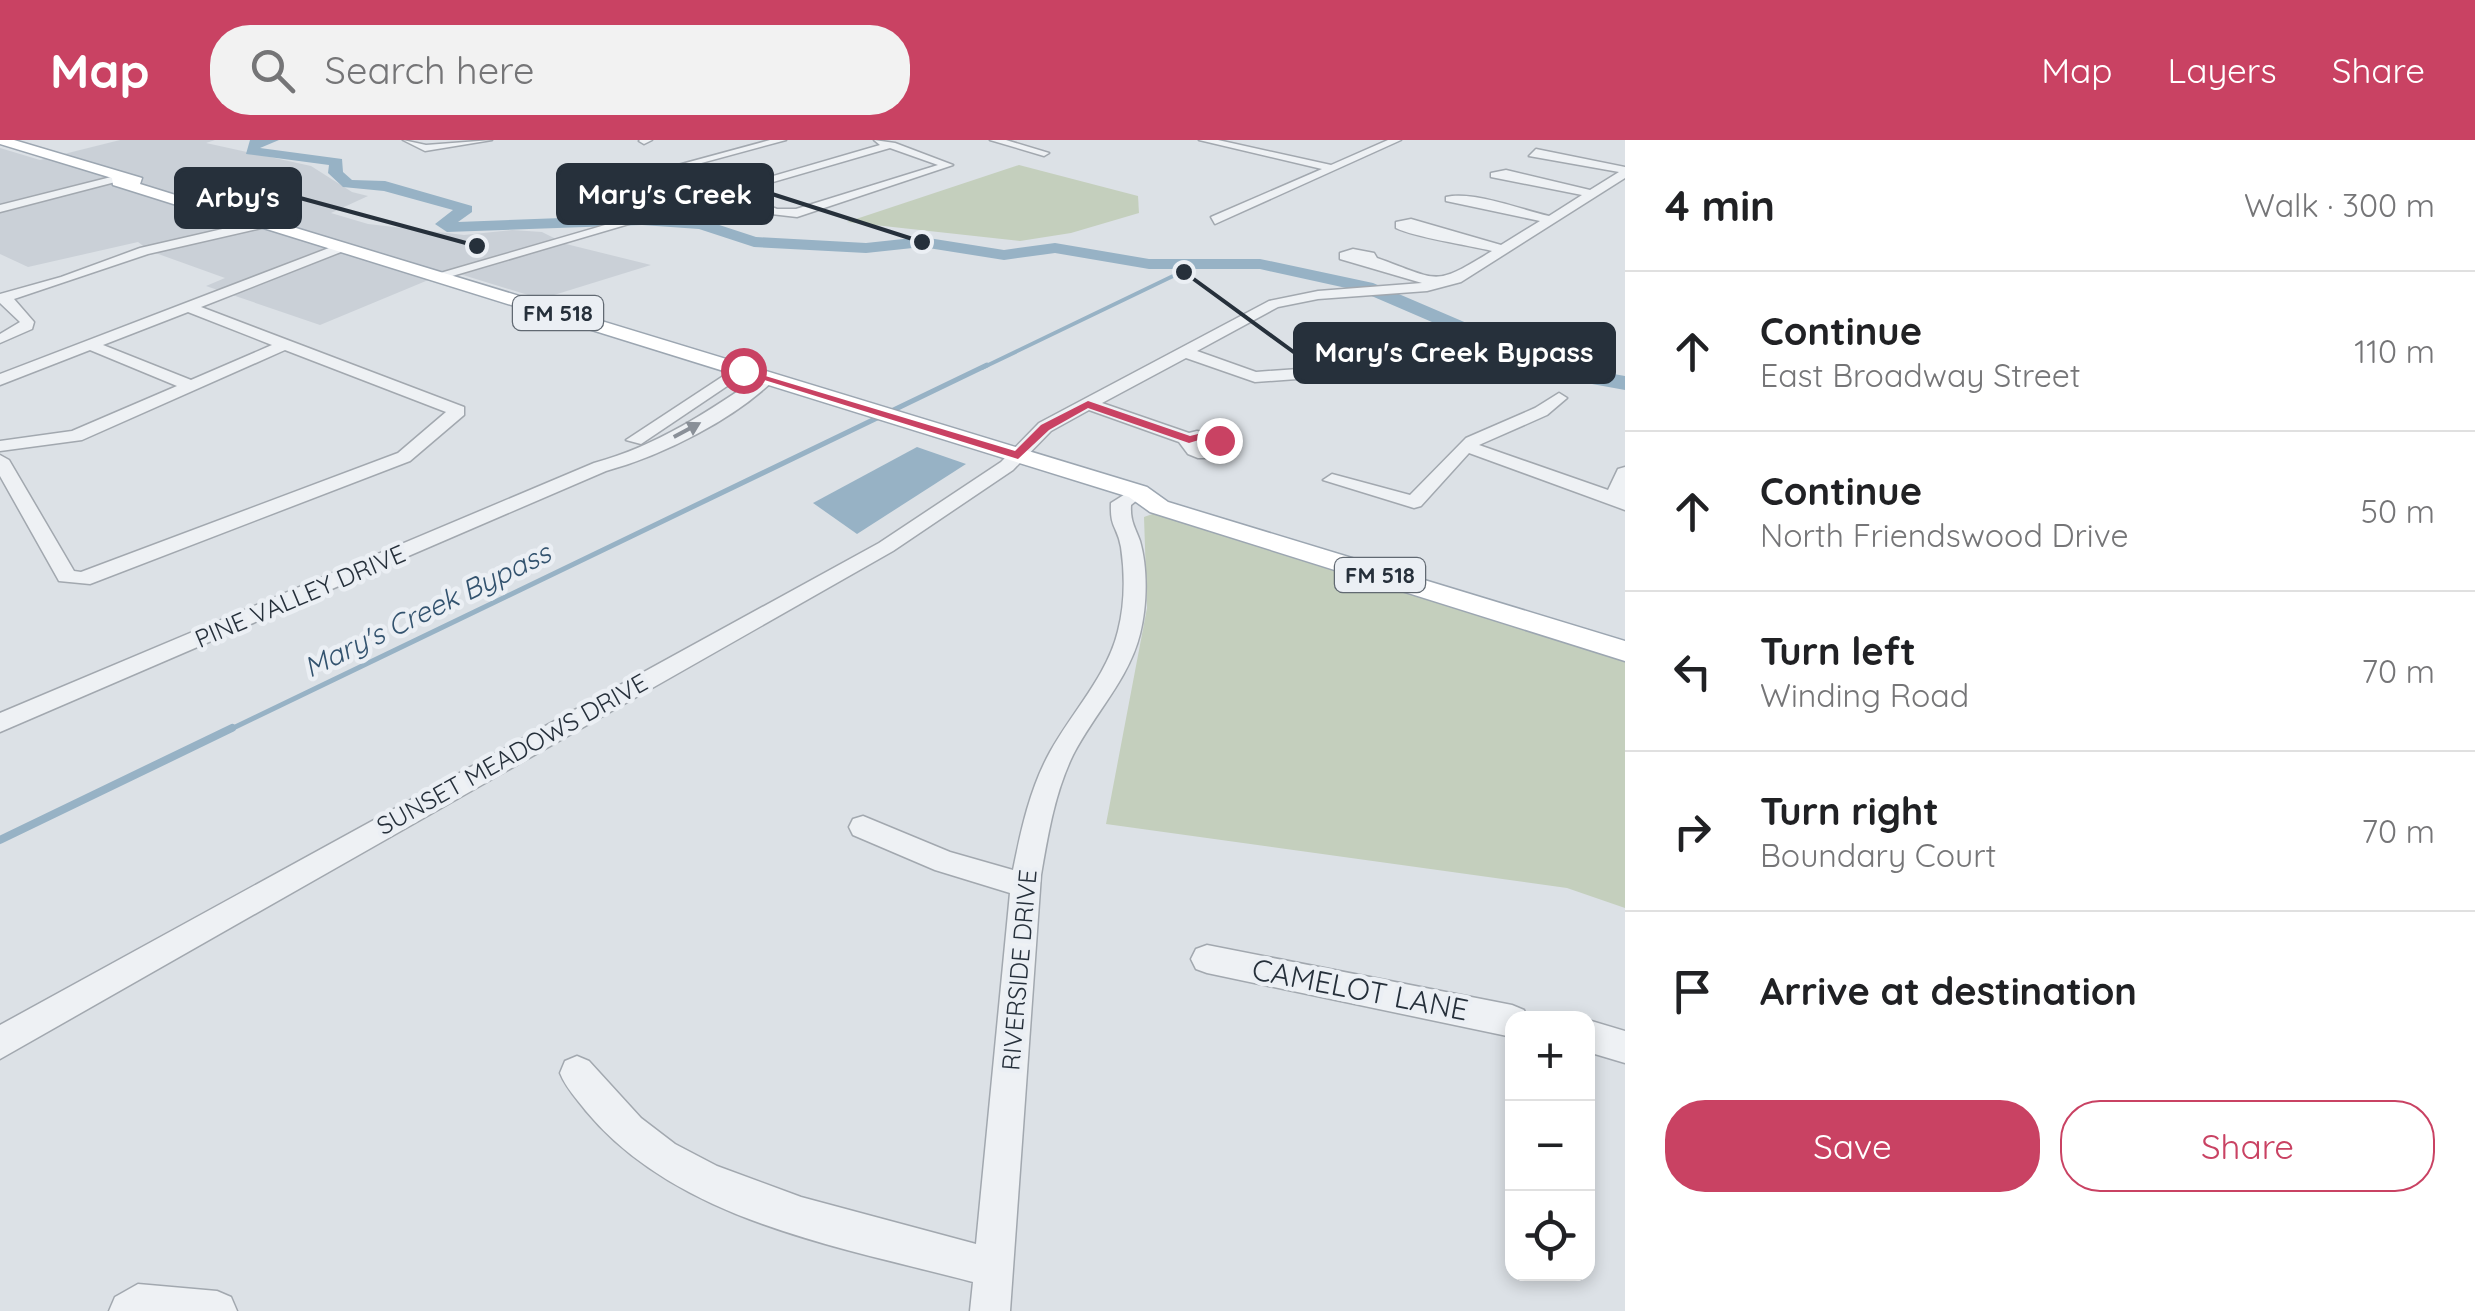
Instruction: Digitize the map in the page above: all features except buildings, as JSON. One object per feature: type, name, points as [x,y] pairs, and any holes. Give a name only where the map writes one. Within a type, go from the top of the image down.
[{"type":"main road","name":"FM 518","points":[[0,140],[221,205],[256,216],[262,222]]},
{"type":"main road","name":"FM 518","points":[[112,176],[118,182],[342,246],[1138,492],[1159,506],[1625,651]]},
{"type":"main road","points":[[158,194],[221,205]]},
{"type":"main road","name":"FM 518","points":[[1138,492],[1164,492],[1625,632]]},
{"type":"street","points":[[408,140],[424,148],[487,140]]},
{"type":"street","points":[[644,192],[624,181],[781,140]]},
{"type":"street","points":[[722,192],[789,214],[946,168],[947,162],[873,140]]},
{"type":"street","points":[[995,140],[1044,154]]},
{"type":"street","points":[[1215,220],[1396,140]]},
{"type":"street","points":[[1212,141],[1332,168]]},
{"type":"street","points":[[437,276],[620,224],[674,204],[890,145]]},
{"type":"street","points":[[1559,158],[1625,172]]},
{"type":"street","name":"SUNSET MEADOWS DRIVE","points":[[0,1043],[886,546],[972,492],[1045,427],[1274,304],[1438,284],[1468,274],[1625,172]]},
{"type":"street","points":[[0,206],[112,176]]},
{"type":"street","points":[[1520,179],[1592,194]]},
{"type":"street","points":[[659,198],[674,204]]},
{"type":"street","points":[[1474,202],[1552,220]]},
{"type":"street","points":[[2,298],[66,280],[144,250],[262,222]]},
{"type":"street","points":[[1427,230],[1505,250]]},
{"type":"street","points":[[0,380],[342,246]]},
{"type":"street","points":[[1372,260],[1438,284]]},
{"type":"street","points":[[0,339],[25,328],[27,322],[2,298]]},
{"type":"street","points":[[0,460],[66,576],[83,579],[404,458],[458,411],[188,306]]},
{"type":"street","points":[[90,345],[192,386]]},
{"type":"street","points":[[0,446],[76,436],[285,345]]},
{"type":"street","points":[[72,352],[173,394]]},
{"type":"street","points":[[1185,352],[1255,377],[1365,369]]},
{"type":"street","name":"PINE VALLEY DRIVE","points":[[600,467],[612,454],[743,370]]},
{"type":"street","name":"PINE VALLEY DRIVE","points":[[0,723],[600,467],[627,461],[708,419],[768,378]]},
{"type":"street","points":[[1332,480],[1414,502],[1466,447],[1516,420],[1542,414],[1559,398]]},
{"type":"street","points":[[1088,404],[1189,439]]},
{"type":"street","points":[[1466,447],[1619,502],[1625,473]]},
{"type":"street","name":"RIVERSIDE DRIVE","points":[[990,1311],[1024,884],[1048,785],[1064,750],[1118,669],[1127,648],[1135,602],[1129,534],[1137,530],[1138,492]]},
{"type":"street","points":[[864,827],[945,862],[1024,884]]},
{"type":"street","name":"CAMELOT LANE","points":[[1206,960],[1505,1019]]},
{"type":"street","points":[[1595,1038],[1625,1047]]},
{"type":"street","points":[[577,1073],[629,1132],[673,1163],[705,1178],[754,1200],[994,1268]]},
{"type":"street","points":[[129,1311],[138,1304],[217,1311]]},
{"type":"shaded area","points":[[120,140],[215,140],[206,143],[311,166],[352,192],[368,196],[331,213],[368,224],[464,235],[512,230],[542,232],[566,244],[651,265],[541,299],[450,271],[320,325],[206,286],[225,278],[150,251],[138,242],[28,267],[0,254],[0,148],[40,160]]},
{"type":"green space","points":[[1019,165],[1138,196],[1139,213],[1071,233],[1020,241],[847,222]]},
{"type":"green space","points":[[1158,512],[1625,661],[1625,908],[1567,888],[1106,824],[1147,608],[1144,517]]},
{"type":"water","points":[[917,447],[966,464],[857,534],[813,503]]},
{"type":"waterway","points":[[272,140],[255,143],[251,151],[337,162],[335,173],[348,184],[385,186],[466,209],[443,224],[447,227],[642,220],[701,224],[754,242],[866,248],[922,242],[1004,255],[1055,248],[1149,264],[1260,264],[1366,287],[1483,337],[1545,369],[1625,383]]},
{"type":"waterway","name":"Mary's Creek Bypass","points":[[982,368],[1198,264]]},
{"type":"waterway","name":"Mary's Creek Bypass","points":[[227,731],[987,365]]},
{"type":"waterway","name":"Mary's Creek Bypass","points":[[0,840],[232,728]]},
{"type":"place","name":"Mary's Creek","points":[[922,242]]},
{"type":"place","name":"Arby's","points":[[477,246]]},
{"type":"place","name":"Mary's Creek Bypass","points":[[1184,272]]},
{"type":"route","points":[[743,370],[1018,455],[1045,427],[1088,404],[1189,439],[1202,436],[1219,440]]}]
